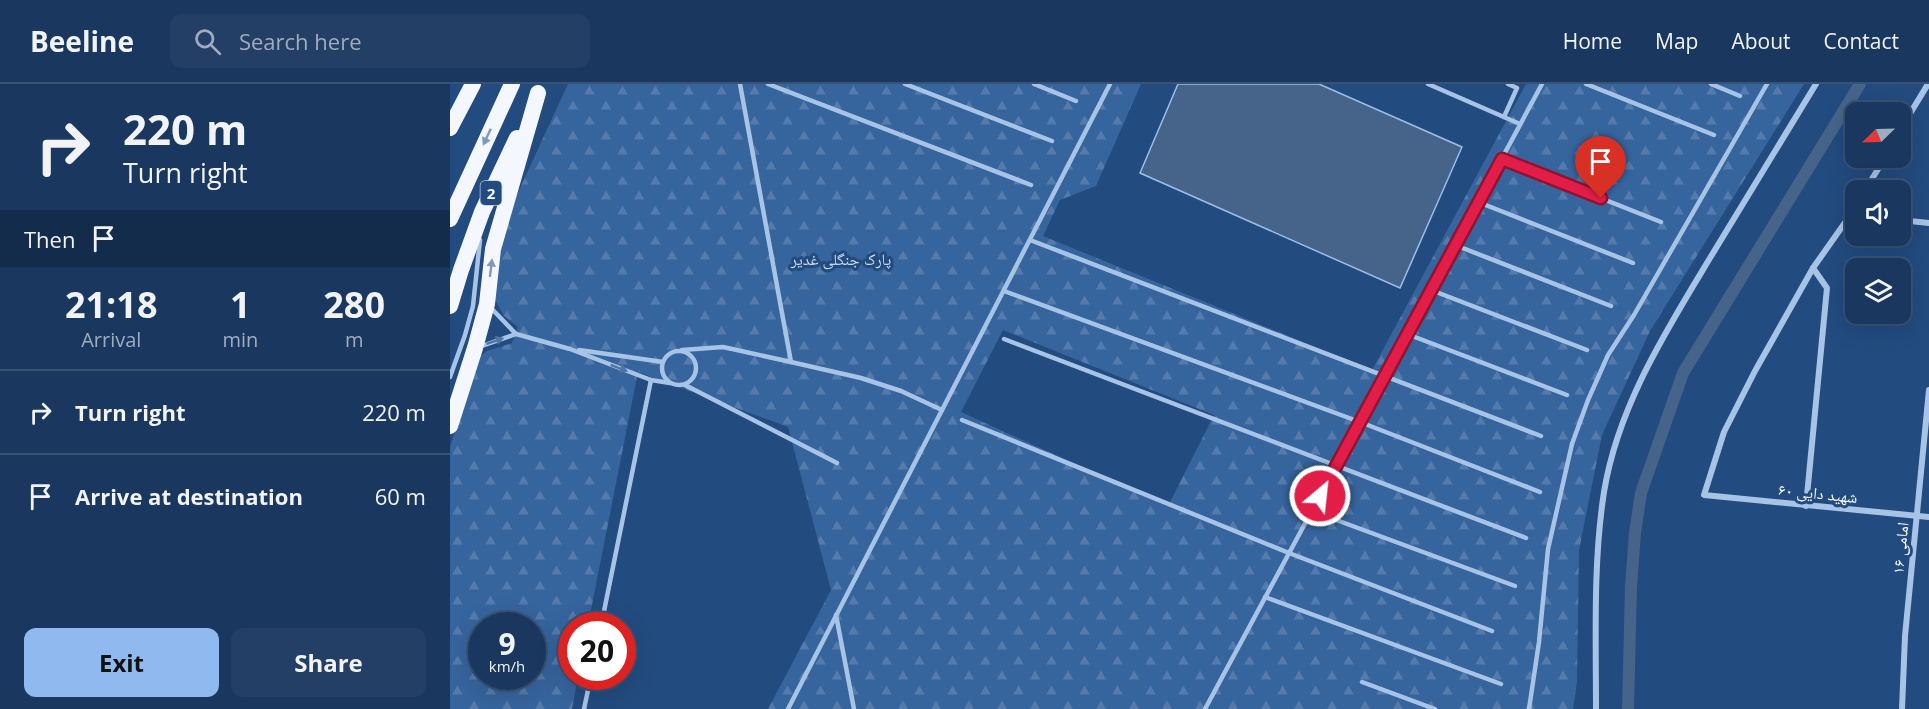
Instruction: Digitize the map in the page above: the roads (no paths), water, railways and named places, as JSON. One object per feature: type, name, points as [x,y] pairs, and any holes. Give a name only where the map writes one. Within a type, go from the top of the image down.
[{"type":"highway","points":[[450,128],[473,84]]},
{"type":"highway","name":"2","points":[[450,219],[512,84]]},
{"type":"highway","points":[[450,426],[487,304],[493,249],[541,88]]},
{"type":"highway","name":"2","points":[[450,306],[482,212],[541,88]]},
{"type":"street","points":[[1596,709],[1597,559],[1605,490],[1619,434],[1643,376],[1668,327],[1816,84]]},
{"type":"street","points":[[1911,112],[1928,84]]},
{"type":"street","points":[[1911,221],[1929,223]]},
{"type":"street","points":[[1806,506],[1827,288],[1813,268],[1845,226]]},
{"type":"street","name":"شهید دایی ۶۰","points":[[1813,268],[1724,432],[1704,495],[1929,517]]},
{"type":"street","name":"امامی ۱۶","points":[[1902,709],[1905,636],[1929,390]]},
{"type":"lane","points":[[740,84],[791,362]]},
{"type":"lane","points":[[768,84],[1031,185]]},
{"type":"lane","points":[[905,84],[1052,141]]},
{"type":"lane","points":[[1034,84],[1076,101]]},
{"type":"lane","points":[[788,709],[1110,84]]},
{"type":"lane","points":[[1428,84],[1520,124]]},
{"type":"lane","points":[[1504,117],[1517,88],[1508,84]]},
{"type":"lane","points":[[1205,709],[1542,84]]},
{"type":"lane","points":[[1586,84],[1714,135]]},
{"type":"lane","points":[[1711,84],[1740,96]]},
{"type":"lane","points":[[1529,709],[1539,642],[1548,549],[1572,444],[1588,399],[1608,355],[1634,315],[1767,84]]},
{"type":"lane","points":[[1502,159],[1661,222]]},
{"type":"lane","points":[[1478,202],[1633,263]]},
{"type":"lane","points":[[450,377],[473,306],[482,212]]},
{"type":"lane","points":[[1030,240],[1540,436]]},
{"type":"lane","points":[[1455,245],[1611,306]]},
{"type":"lane","points":[[1431,290],[1587,350]]},
{"type":"lane","points":[[1004,291],[1360,422],[1540,492]]},
{"type":"lane","points":[[487,304],[516,334],[570,349],[651,380],[685,385],[837,463]]},
{"type":"lane","points":[[475,348],[516,334]]},
{"type":"lane","points":[[1407,334],[1567,395]]},
{"type":"lane","points":[[1004,339],[1526,538]]},
{"type":"lane","points":[[670,383],[664,377],[662,370],[667,355],[674,351],[723,347],[861,378],[901,390],[942,410]]},
{"type":"lane","points":[[570,349],[663,362]]},
{"type":"lane","points":[[682,350],[689,353],[697,366],[696,374],[685,385]]},
{"type":"lane","points":[[604,612],[651,380]]},
{"type":"lane","points":[[962,420],[1289,553],[1492,631]]},
{"type":"lane","points":[[1312,511],[1515,586]]},
{"type":"lane","points":[[1265,597],[1501,684]]},
{"type":"lane","points":[[837,615],[854,709]]},
{"type":"lane","points":[[1362,682],[1435,709]]},
{"type":"lane","points":[[584,709],[588,690]]},
{"type":"waterway","points":[[1628,709],[1631,587],[1641,493],[1683,373],[1860,84]]},
{"type":"park label","name":"پارک جنگلی غدیر","points":[[841,259]]}]
